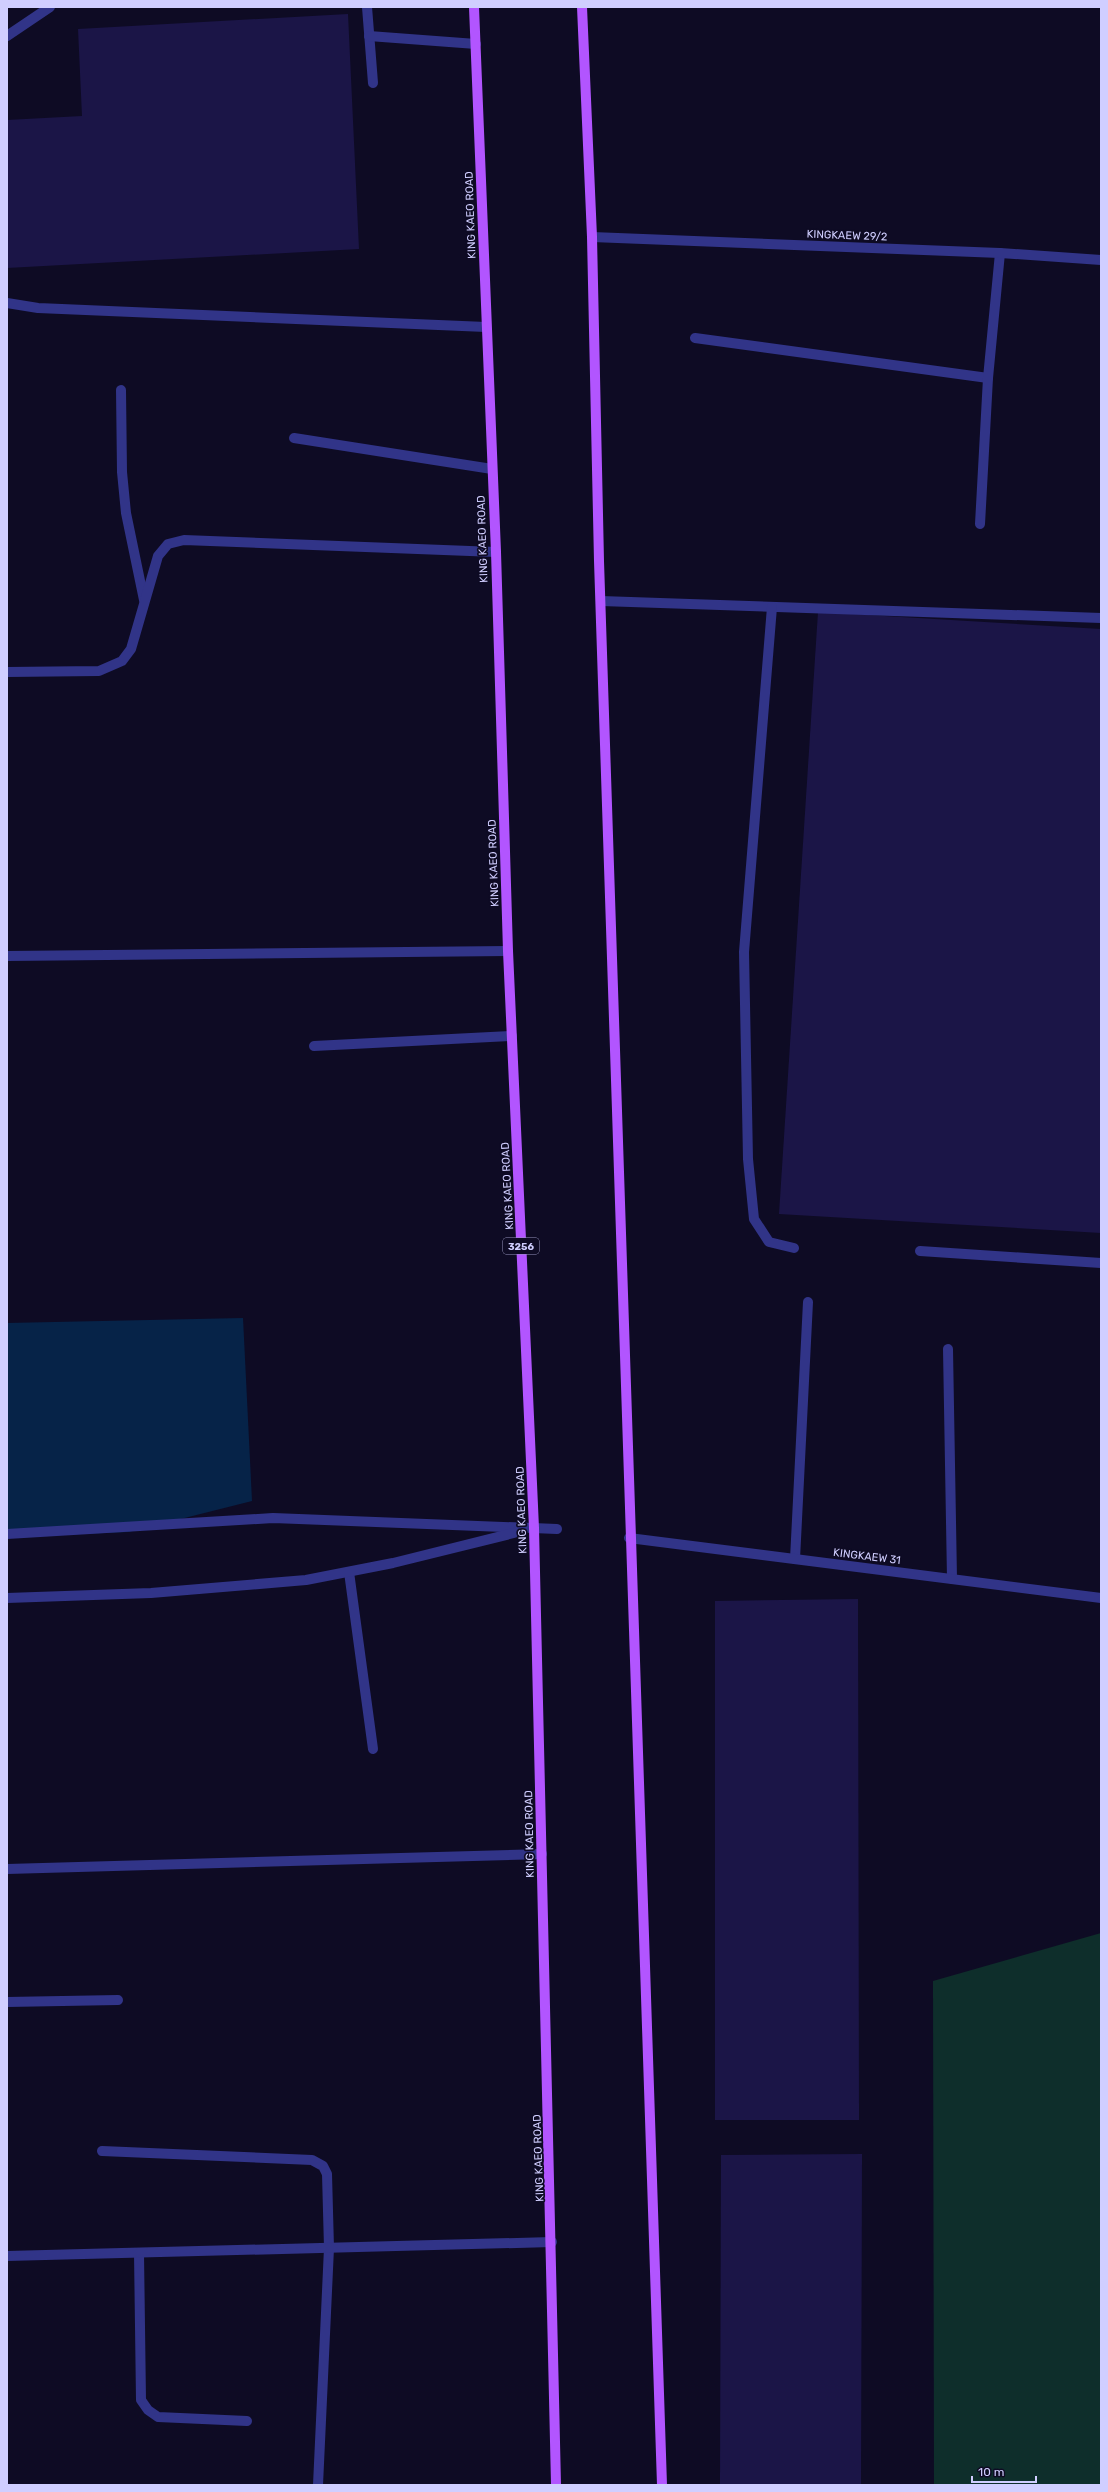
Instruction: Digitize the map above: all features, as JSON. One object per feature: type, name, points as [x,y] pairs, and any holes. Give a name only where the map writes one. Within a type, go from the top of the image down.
[{"type":"main road","name":"KING KAEO ROAD","points":[[474,7],[496,552],[508,951],[534,1528],[552,2242],[556,2485]]},
{"type":"main road","points":[[582,7],[592,236],[601,602],[629,1538],[662,2485]]},
{"type":"street","points":[[7,36],[50,7]]},
{"type":"street","points":[[367,7],[374,83]]},
{"type":"street","points":[[370,36],[476,44]]},
{"type":"street","name":"KINGKAEW 29/2","points":[[592,236],[1000,253],[1101,260]]},
{"type":"street","points":[[980,524],[988,378],[1000,253]]},
{"type":"street","points":[[7,303],[38,308],[486,327]]},
{"type":"street","points":[[695,338],[988,378]]},
{"type":"street","points":[[121,390],[122,472],[126,513],[144,602]]},
{"type":"street","points":[[294,438],[492,469]]},
{"type":"street","points":[[7,672],[99,671],[122,661],[131,649],[158,556],[168,544],[184,540],[496,552]]},
{"type":"street","points":[[601,602],[1101,618]]},
{"type":"street","points":[[772,607],[744,952],[748,1159],[754,1219],[769,1242],[794,1248]]},
{"type":"street","points":[[7,956],[508,951]]},
{"type":"street","points":[[314,1046],[512,1036]]},
{"type":"street","points":[[920,1251],[1101,1263]]},
{"type":"street","points":[[795,1559],[808,1302]]},
{"type":"street","points":[[948,1349],[952,1579]]},
{"type":"street","points":[[7,1534],[273,1518],[556,1529]]},
{"type":"street","points":[[7,1598],[151,1593],[306,1580],[349,1572],[534,1528]]},
{"type":"street","name":"KINGKAEW 31","points":[[629,1538],[1101,1598]]},
{"type":"street","points":[[349,1572],[373,1749]]},
{"type":"street","points":[[7,1869],[542,1854]]},
{"type":"street","points":[[7,2002],[118,2000]]},
{"type":"street","points":[[102,2151],[312,2160],[323,2166],[327,2174],[329,2248],[318,2485]]},
{"type":"street","points":[[7,2256],[552,2242]]},
{"type":"street","points":[[138,2252],[141,2400],[148,2410],[158,2417],[247,2421]]},
{"type":"green space","points":[[1101,1933],[1101,2485],[934,2485],[933,1981]]},
{"type":"water","points":[[243,1318],[252,1501],[129,1532],[7,1537],[7,1323]]},
{"type":"building","points":[[348,14],[359,249],[7,268],[7,120],[82,116],[78,29]]},
{"type":"building","points":[[818,612],[1101,629],[1101,1233],[779,1214]]},
{"type":"building","points":[[858,1599],[859,2120],[715,2120],[715,1601]]},
{"type":"building","points":[[862,2154],[861,2485],[720,2485],[721,2155]]}]
